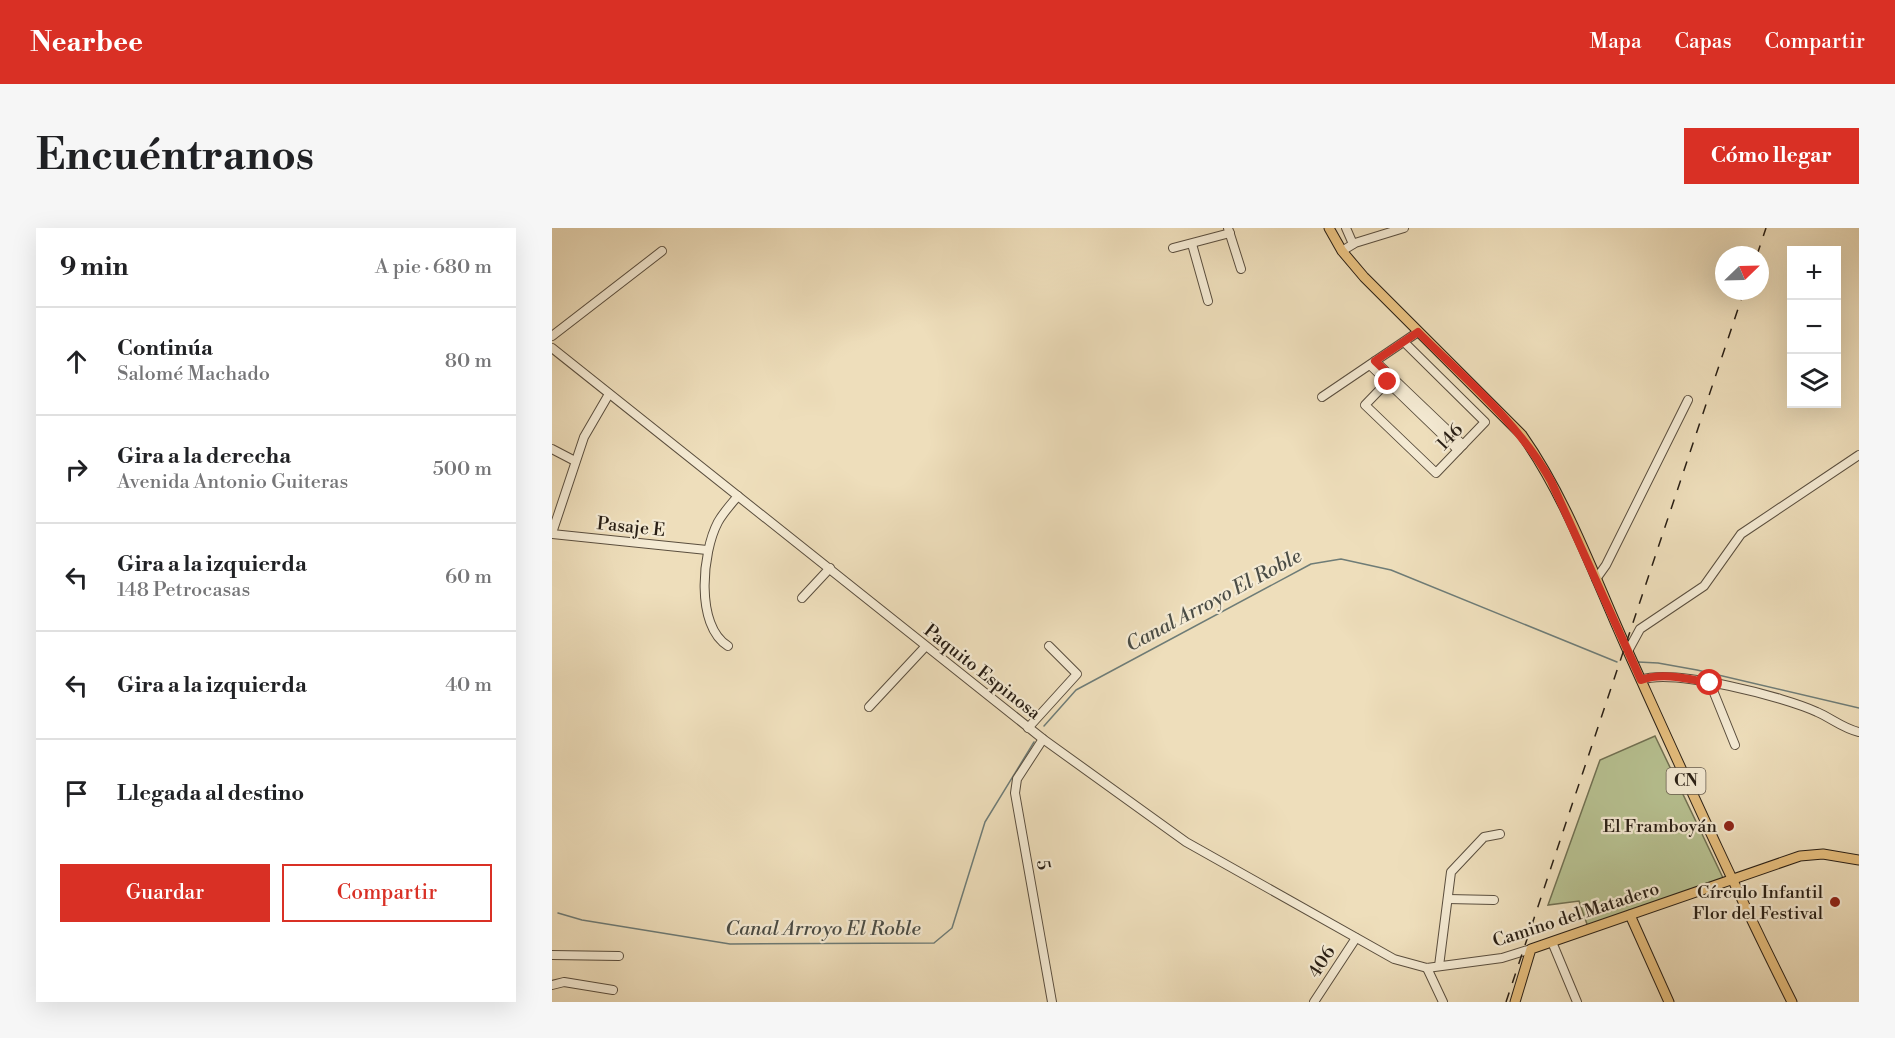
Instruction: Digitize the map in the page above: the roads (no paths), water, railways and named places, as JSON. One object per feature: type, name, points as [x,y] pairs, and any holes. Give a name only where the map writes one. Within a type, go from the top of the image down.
[{"type":"main road","name":"CN","points":[[1329,228],[1342,251],[1364,277],[1522,435],[1551,481],[1732,880],[1792,1002]]},
{"type":"main road","name":"Camino del Matadero","points":[[1531,949],[1808,854],[1859,860]]},
{"type":"main road","points":[[1630,915],[1669,1002]]},
{"type":"main road","points":[[1515,1002],[1531,949]]},
{"type":"street","points":[[1346,228],[1353,244]]},
{"type":"street","points":[[1342,251],[1353,244],[1401,228]]},
{"type":"street","points":[[1173,248],[1229,231],[1241,269]]},
{"type":"street","points":[[1192,244],[1208,302]]},
{"type":"street","points":[[552,336],[662,251]]},
{"type":"street","points":[[1322,397],[1418,332]]},
{"type":"street","name":"146","points":[[1390,380],[1365,405],[1436,473],[1485,422],[1404,342]]},
{"type":"street","name":"Paquito Espinosa","points":[[552,348],[1028,728],[1186,842],[1394,958],[1427,968]]},
{"type":"street","points":[[1372,363],[1460,448]]},
{"type":"street","points":[[552,533],[554,518],[584,437],[609,394]]},
{"type":"street","points":[[1596,579],[1606,565],[1688,400]]},
{"type":"street","points":[[552,448],[575,461]]},
{"type":"street","points":[[1628,651],[1640,629],[1704,586],[1741,534],[1859,455]]},
{"type":"street","points":[[728,646],[714,635],[706,619],[707,550],[718,521],[738,496]]},
{"type":"street","name":"Pasaje E","points":[[552,533],[707,550]]},
{"type":"street","points":[[802,598],[830,568]]},
{"type":"street","points":[[1028,728],[1077,674],[1049,646]]},
{"type":"street","points":[[869,707],[925,647]]},
{"type":"street","points":[[1641,680],[1664,676],[1710,683],[1805,708],[1859,732]]},
{"type":"street","points":[[1710,683],[1736,745]]},
{"type":"street","name":"5","points":[[1043,739],[1017,779],[1015,793],[1052,1002]]},
{"type":"street","points":[[1439,966],[1451,872],[1484,837],[1500,834]]},
{"type":"street","points":[[1448,899],[1494,900]]},
{"type":"street","name":"406","points":[[1314,1002],[1356,938]]},
{"type":"street","points":[[1552,942],[1577,1002]]},
{"type":"street","name":"Camino del Matadero","points":[[1427,968],[1502,958],[1531,949]]},
{"type":"street","points":[[552,955],[619,956]]},
{"type":"street","points":[[1427,968],[1443,1002]]},
{"type":"street","points":[[552,985],[564,982],[613,990]]},
{"type":"waterway","name":"Canal Arroyo El Roble","points":[[1044,726],[1076,690],[1311,564],[1341,559],[1391,570],[1617,662]]},
{"type":"waterway","name":"Canal Arroyo El Roble","points":[[1638,662],[1697,670],[1859,708]]},
{"type":"waterway","name":"Canal Arroyo El Roble","points":[[558,913],[582,920],[730,944],[934,943],[952,928],[985,822],[1034,742]]},
{"type":"railway","points":[[1760,246],[1766,228]]},
{"type":"railway","points":[[1506,1002],[1741,300]]},
{"type":"place","name":"El Framboyán","points":[[1729,826]]},
{"type":"place","name":"Círculo Infantil Flor del Festival","points":[[1835,902]]}]
